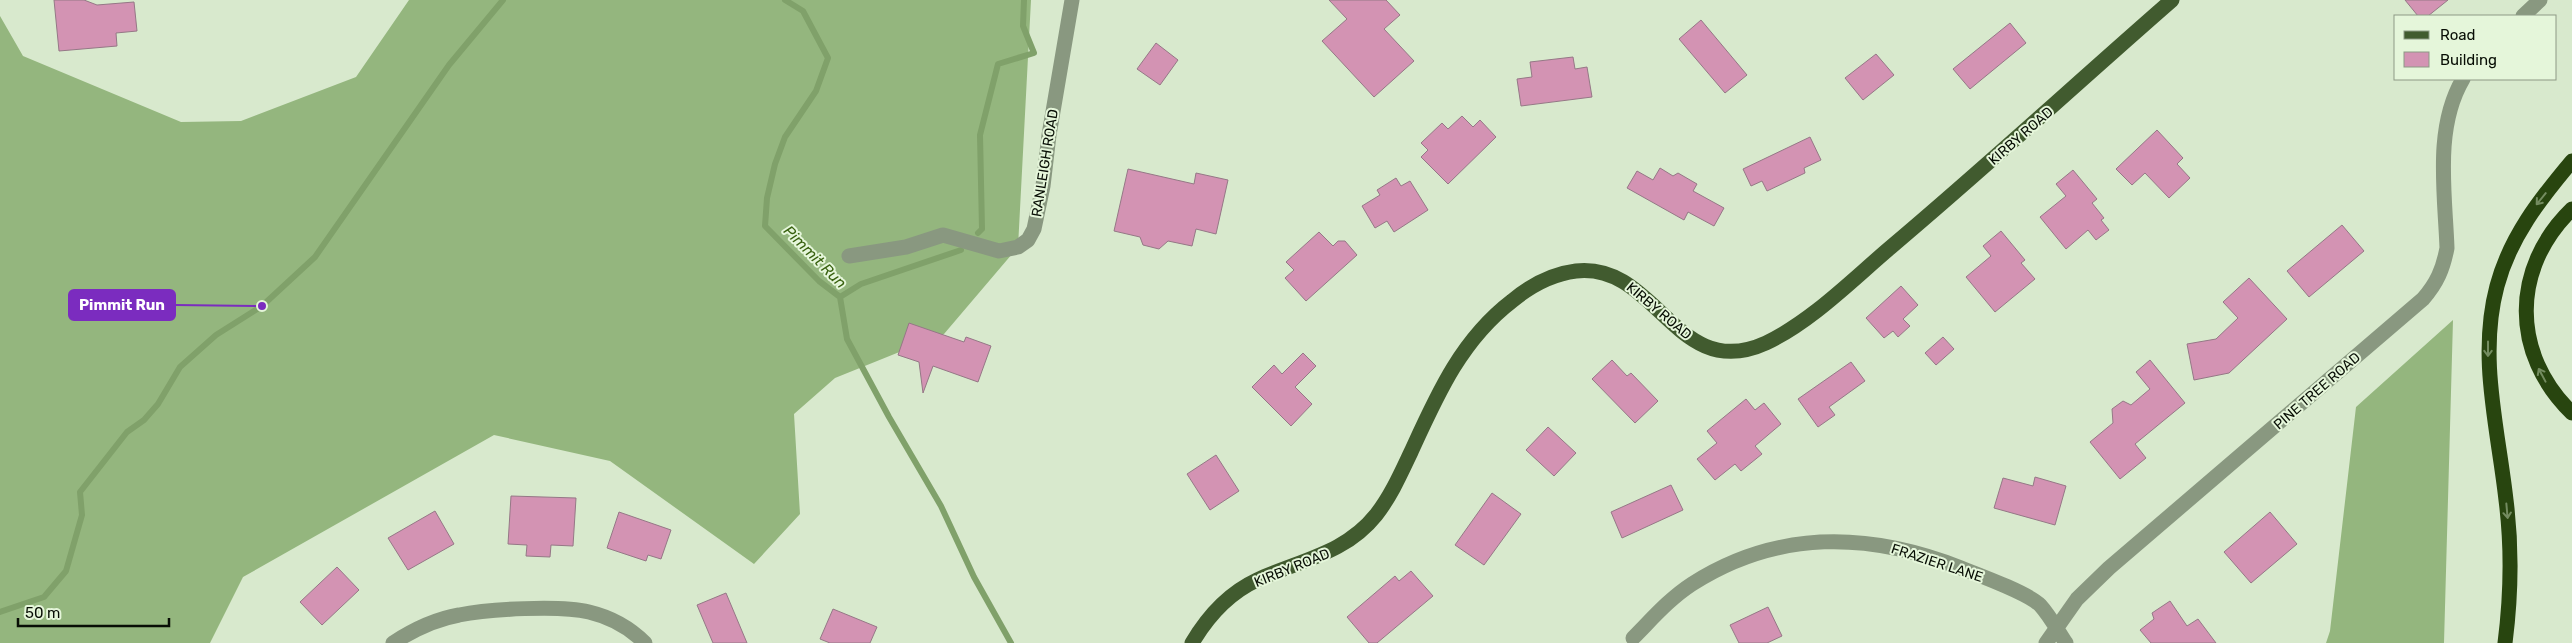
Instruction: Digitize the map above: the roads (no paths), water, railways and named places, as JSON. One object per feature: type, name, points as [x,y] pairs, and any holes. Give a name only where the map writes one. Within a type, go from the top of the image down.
[{"type":"highway","points":[[2505,643],[2509,590],[2509,533],[2489,377],[2490,321],[2497,285],[2516,238],[2533,209],[2569,166]]},
{"type":"highway","points":[[2572,209],[2550,233],[2539,253],[2528,288],[2526,312],[2528,334],[2538,368],[2550,389],[2572,413]]},
{"type":"main road","name":"KIRBY ROAD","points":[[1192,643],[1209,618],[1238,592],[1256,581],[1333,552],[1366,526],[1386,501],[1438,391],[1466,346],[1494,315],[1528,289],[1564,274],[1578,271],[1604,273],[1632,286],[1676,328],[1702,346],[1714,350],[1740,351],[1765,343],[1797,324],[1927,216],[2025,133],[2172,0]]},
{"type":"street","name":"RANLEIGH ROAD","points":[[849,256],[894,250],[943,235],[999,251],[1018,247],[1028,240],[1034,229],[1043,186],[1049,135],[1072,0]]},
{"type":"street","points":[[2524,15],[2540,0]]},
{"type":"street","name":"PINE TREE ROAD","points":[[2046,643],[2077,599],[2109,568],[2423,299],[2436,283],[2444,267],[2447,248],[2446,128],[2451,104],[2463,80]]},
{"type":"street","name":"FRAZIER LANE","points":[[1633,638],[1662,608],[1691,585],[1724,566],[1756,553],[1825,541],[1860,542],[1896,547],[1942,561],[1996,582],[2039,604],[2066,643]]},
{"type":"street","points":[[393,643],[430,623],[460,614],[533,609],[571,609],[590,612],[614,621],[646,643]]},
{"type":"waterway","name":"Pimmit Run","points":[[0,612],[44,597],[66,571],[82,515],[80,492],[127,432],[144,420],[158,404],[180,367],[216,335],[262,306],[315,257],[449,65],[503,0]]},
{"type":"waterway","name":"Pimmit Run","points":[[785,0],[803,11],[828,58],[816,91],[785,137],[775,164],[767,198],[765,226],[819,281],[840,297],[847,339],[889,417],[941,506],[974,577],[1011,643]]},
{"type":"waterway","points":[[978,233],[982,229],[980,135],[998,64],[1034,53],[1023,26],[1024,0]]},
{"type":"waterway","points":[[840,297],[861,284],[961,250]]},
{"type":"place","name":"Pimmit Run","points":[[262,306]]}]
